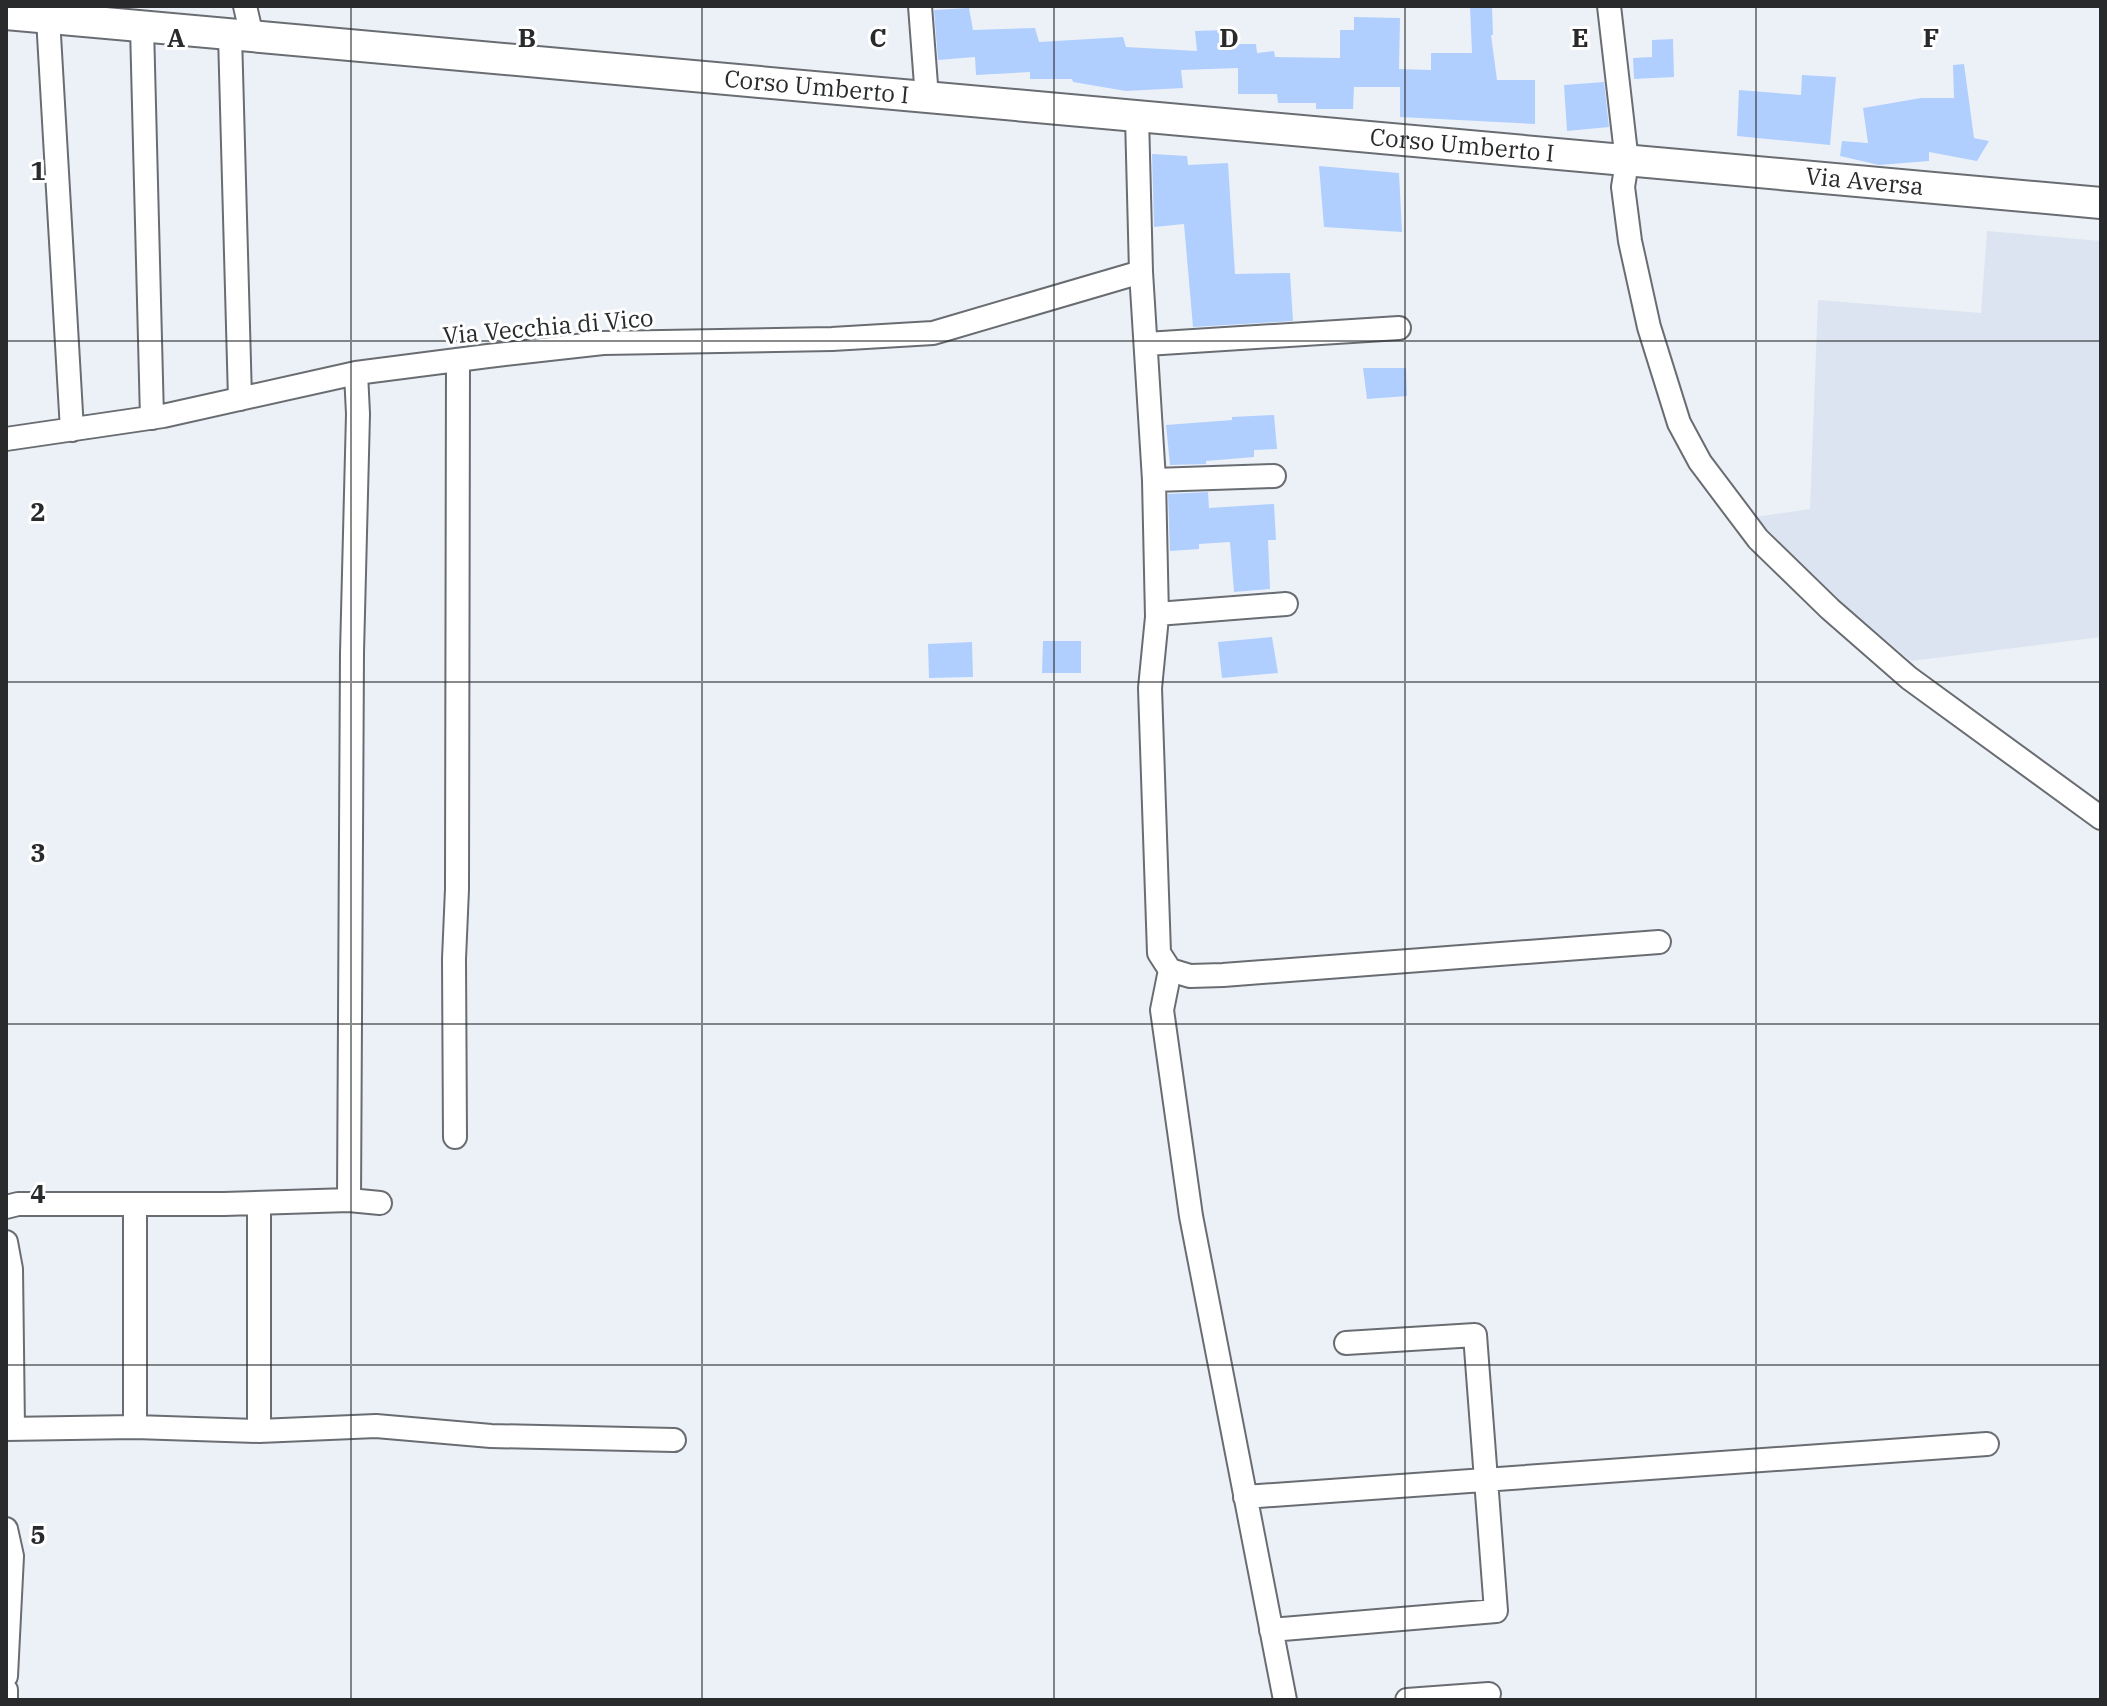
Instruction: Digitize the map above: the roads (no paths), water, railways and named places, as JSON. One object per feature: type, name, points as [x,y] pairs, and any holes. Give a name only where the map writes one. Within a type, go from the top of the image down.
[{"type":"main road","name":"Corso Umberto I","points":[[6,14],[1627,162]]},
{"type":"main road","name":"Via Aversa","points":[[1627,162],[2101,203]]},
{"type":"street","points":[[240,399],[241,36],[245,6]]},
{"type":"street","points":[[920,6],[927,98]]},
{"type":"street","points":[[1609,6],[1627,162],[1623,187],[1630,241],[1649,327],[1679,423],[1700,462],[1758,539],[1830,609],[1909,678],[2101,818]]},
{"type":"street","points":[[48,18],[72,430]]},
{"type":"street","points":[[142,27],[152,418]]},
{"type":"street","points":[[1137,117],[1141,272],[1154,480],[1157,614],[1150,688],[1159,953],[1170,970],[1190,976],[1659,942]]},
{"type":"street","name":"Via Vecchia di Vico","points":[[6,439],[152,418],[356,373],[603,343],[816,339],[933,333],[1141,272]]},
{"type":"street","points":[[1146,344],[1399,328]]},
{"type":"street","points":[[455,1137],[458,360]]},
{"type":"street","points":[[349,1200],[356,373]]},
{"type":"street","points":[[1154,480],[1274,476]]},
{"type":"street","points":[[1157,614],[1286,604]]},
{"type":"street","points":[[1170,970],[1162,1010],[1191,1216],[1285,1700]]},
{"type":"street","points":[[6,1207],[18,1204],[135,1205],[349,1200],[380,1203]]},
{"type":"street","points":[[259,1203],[259,1431]]},
{"type":"street","points":[[135,1205],[135,1427]]},
{"type":"street","points":[[6,1242],[11,1269],[9,1429],[135,1427],[259,1431],[376,1426],[491,1436],[674,1440]]},
{"type":"street","points":[[1271,1630],[1496,1611],[1475,1335],[1346,1343]]},
{"type":"street","points":[[1245,1497],[1987,1444]]},
{"type":"street","points":[[6,1529],[12,1556],[6,1676]]},
{"type":"street","points":[[6,1690],[6,1700]]},
{"type":"street","points":[[1407,1700],[1489,1694]]}]
